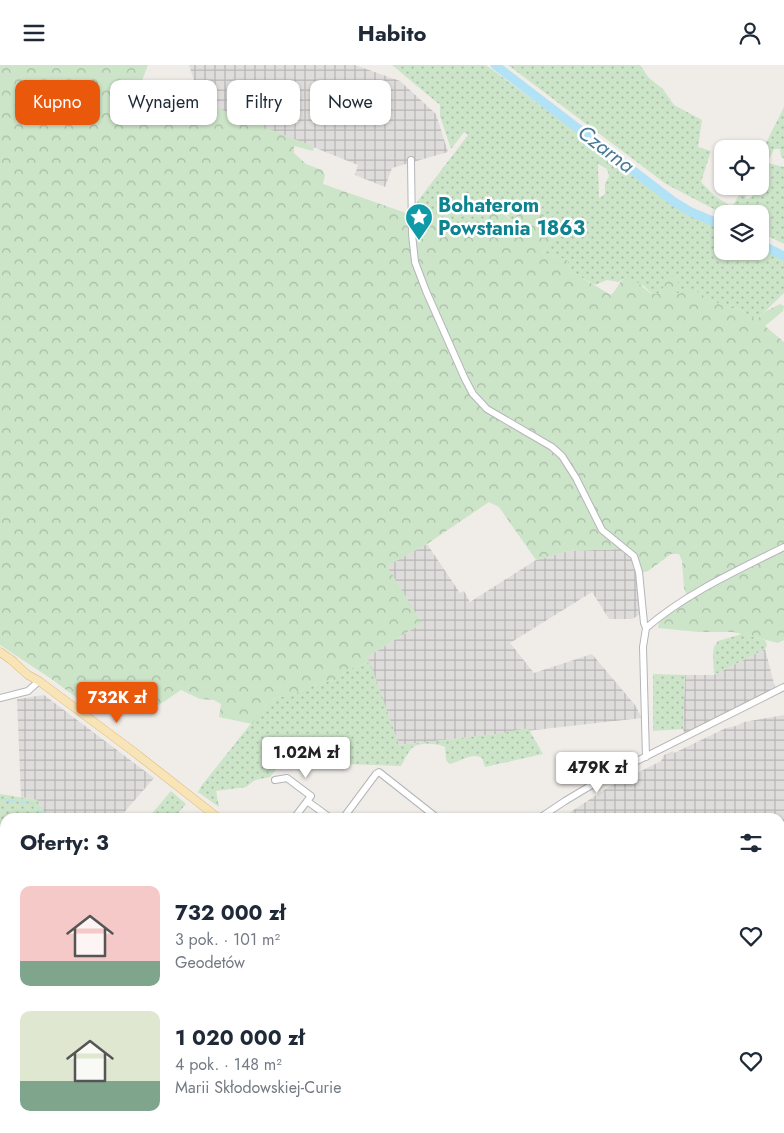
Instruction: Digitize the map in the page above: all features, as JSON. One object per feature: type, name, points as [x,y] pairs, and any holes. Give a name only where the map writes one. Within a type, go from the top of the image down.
[{"type":"main road","points":[[0,652],[28,675],[39,681],[127,746],[212,813]]},
{"type":"street","points":[[411,160],[412,234],[415,262],[421,280],[473,394],[487,409],[552,447],[562,456],[576,478],[602,530],[634,556],[639,573],[646,628],[643,647],[646,757]]},
{"type":"street","points":[[646,628],[663,614],[707,585],[784,547]]},
{"type":"street","points":[[0,698],[28,691],[39,681]]},
{"type":"street","points":[[547,813],[575,794],[784,687]]},
{"type":"street","points":[[347,813],[379,772],[431,813]]},
{"type":"street","points":[[275,780],[287,778],[311,796],[298,813]]},
{"type":"street","points":[[307,801],[324,813]]},
{"type":"shaded area","points":[[189,65],[355,65],[400,81],[436,114],[448,152],[392,168],[385,187],[355,175],[358,165],[258,125],[300,125],[300,80],[227,80],[227,112],[217,108],[217,80],[194,80]]},
{"type":"shaded area","points":[[427,544],[460,593],[464,591],[470,602],[536,560],[569,551],[620,549],[631,555],[637,574],[639,615],[632,619],[609,619],[592,592],[510,643],[534,673],[592,654],[635,705],[642,718],[399,745],[367,657],[422,623],[386,566]]},
{"type":"shaded area","points":[[765,649],[776,691],[685,736],[683,729],[685,675],[714,675]]},
{"type":"shaded area","points":[[44,695],[154,778],[123,813],[45,813],[37,800],[21,797],[17,699]]},
{"type":"shaded area","points":[[784,715],[784,813],[569,813],[607,788],[661,761],[664,755],[673,751],[674,753],[726,728],[744,722]]},
{"type":"green space","points":[[0,65],[148,65],[142,80],[110,80],[110,125],[217,125],[217,108],[227,112],[227,125],[260,125],[314,147],[313,151],[294,146],[294,153],[306,164],[322,170],[325,175],[323,184],[409,214],[416,209],[474,230],[481,220],[487,217],[489,209],[497,208],[512,221],[518,214],[527,213],[537,202],[541,203],[544,217],[560,233],[542,252],[567,260],[572,272],[611,295],[624,278],[637,282],[652,294],[658,294],[665,286],[662,280],[668,275],[679,283],[675,286],[675,292],[680,294],[684,289],[695,291],[725,307],[741,310],[757,319],[766,311],[780,304],[784,306],[783,311],[765,326],[784,342],[784,640],[778,643],[733,632],[699,632],[658,628],[659,623],[666,615],[689,601],[684,588],[682,561],[679,554],[671,554],[648,571],[637,574],[634,560],[620,549],[569,551],[536,560],[499,507],[489,502],[427,544],[387,566],[422,623],[367,657],[370,662],[349,669],[335,680],[316,684],[297,693],[273,699],[265,706],[252,724],[219,717],[221,704],[214,700],[200,699],[181,690],[159,705],[145,698],[126,700],[105,703],[96,712],[50,678],[0,645]]},
{"type":"green space","points":[[392,65],[486,65],[647,184],[690,213],[714,224],[714,260],[769,260],[769,250],[784,258],[784,293],[757,319],[741,310],[725,307],[695,291],[680,294],[675,292],[675,286],[665,286],[658,294],[652,294],[644,286],[624,278],[619,282],[607,280],[595,285],[572,272],[567,260],[542,252],[560,233],[544,217],[541,203],[512,221],[503,211],[506,199],[502,199],[497,208],[489,209],[487,217],[481,220],[474,230],[416,209],[417,202],[468,135],[464,132],[451,149],[440,116],[440,105]],"holes":[[[598,164],[607,169],[609,176],[605,184],[605,194],[599,198]]]},
{"type":"green space","points":[[508,65],[640,65],[649,78],[663,89],[674,105],[702,120],[698,147],[711,151],[701,182],[715,196],[729,205],[714,205],[714,209],[666,184]]},
{"type":"green space","points":[[784,107],[784,159],[781,156],[780,149],[774,149],[769,159],[768,140]]},
{"type":"green space","points":[[769,163],[784,167],[784,244],[769,236],[769,205],[733,205],[739,195],[746,195],[746,199],[753,195],[769,195]]},
{"type":"green space","points":[[742,634],[765,640],[767,645],[765,649],[714,675],[713,654],[714,647],[718,641]]},
{"type":"green space","points":[[370,662],[399,745],[496,734],[528,728],[543,754],[485,767],[482,758],[478,756],[450,764],[446,760],[445,747],[423,744],[412,748],[401,766],[346,764],[336,755],[328,756],[324,762],[293,763],[278,767],[270,777],[255,780],[246,787],[216,791],[219,807],[198,792],[265,706],[273,699],[296,693],[316,684],[335,680],[349,669]]},
{"type":"green space","points":[[653,674],[685,675],[683,729],[653,731]]},
{"type":"green space","points":[[171,791],[186,804],[178,813],[152,813]]},
{"type":"green space","points":[[0,794],[37,800],[45,813],[0,813]]},
{"type":"waterway","name":"Czarna","points":[[495,65],[673,201],[691,212],[714,222]]},
{"type":"waterway","name":"Czarna","points":[[769,248],[784,256]]},
{"type":"waterway","points":[[0,799],[34,804]]},
{"type":"waterway","points":[[38,808],[41,813]]},
{"type":"place","name":"Bohaterom Powstania 1863","points":[[419,241]]}]
